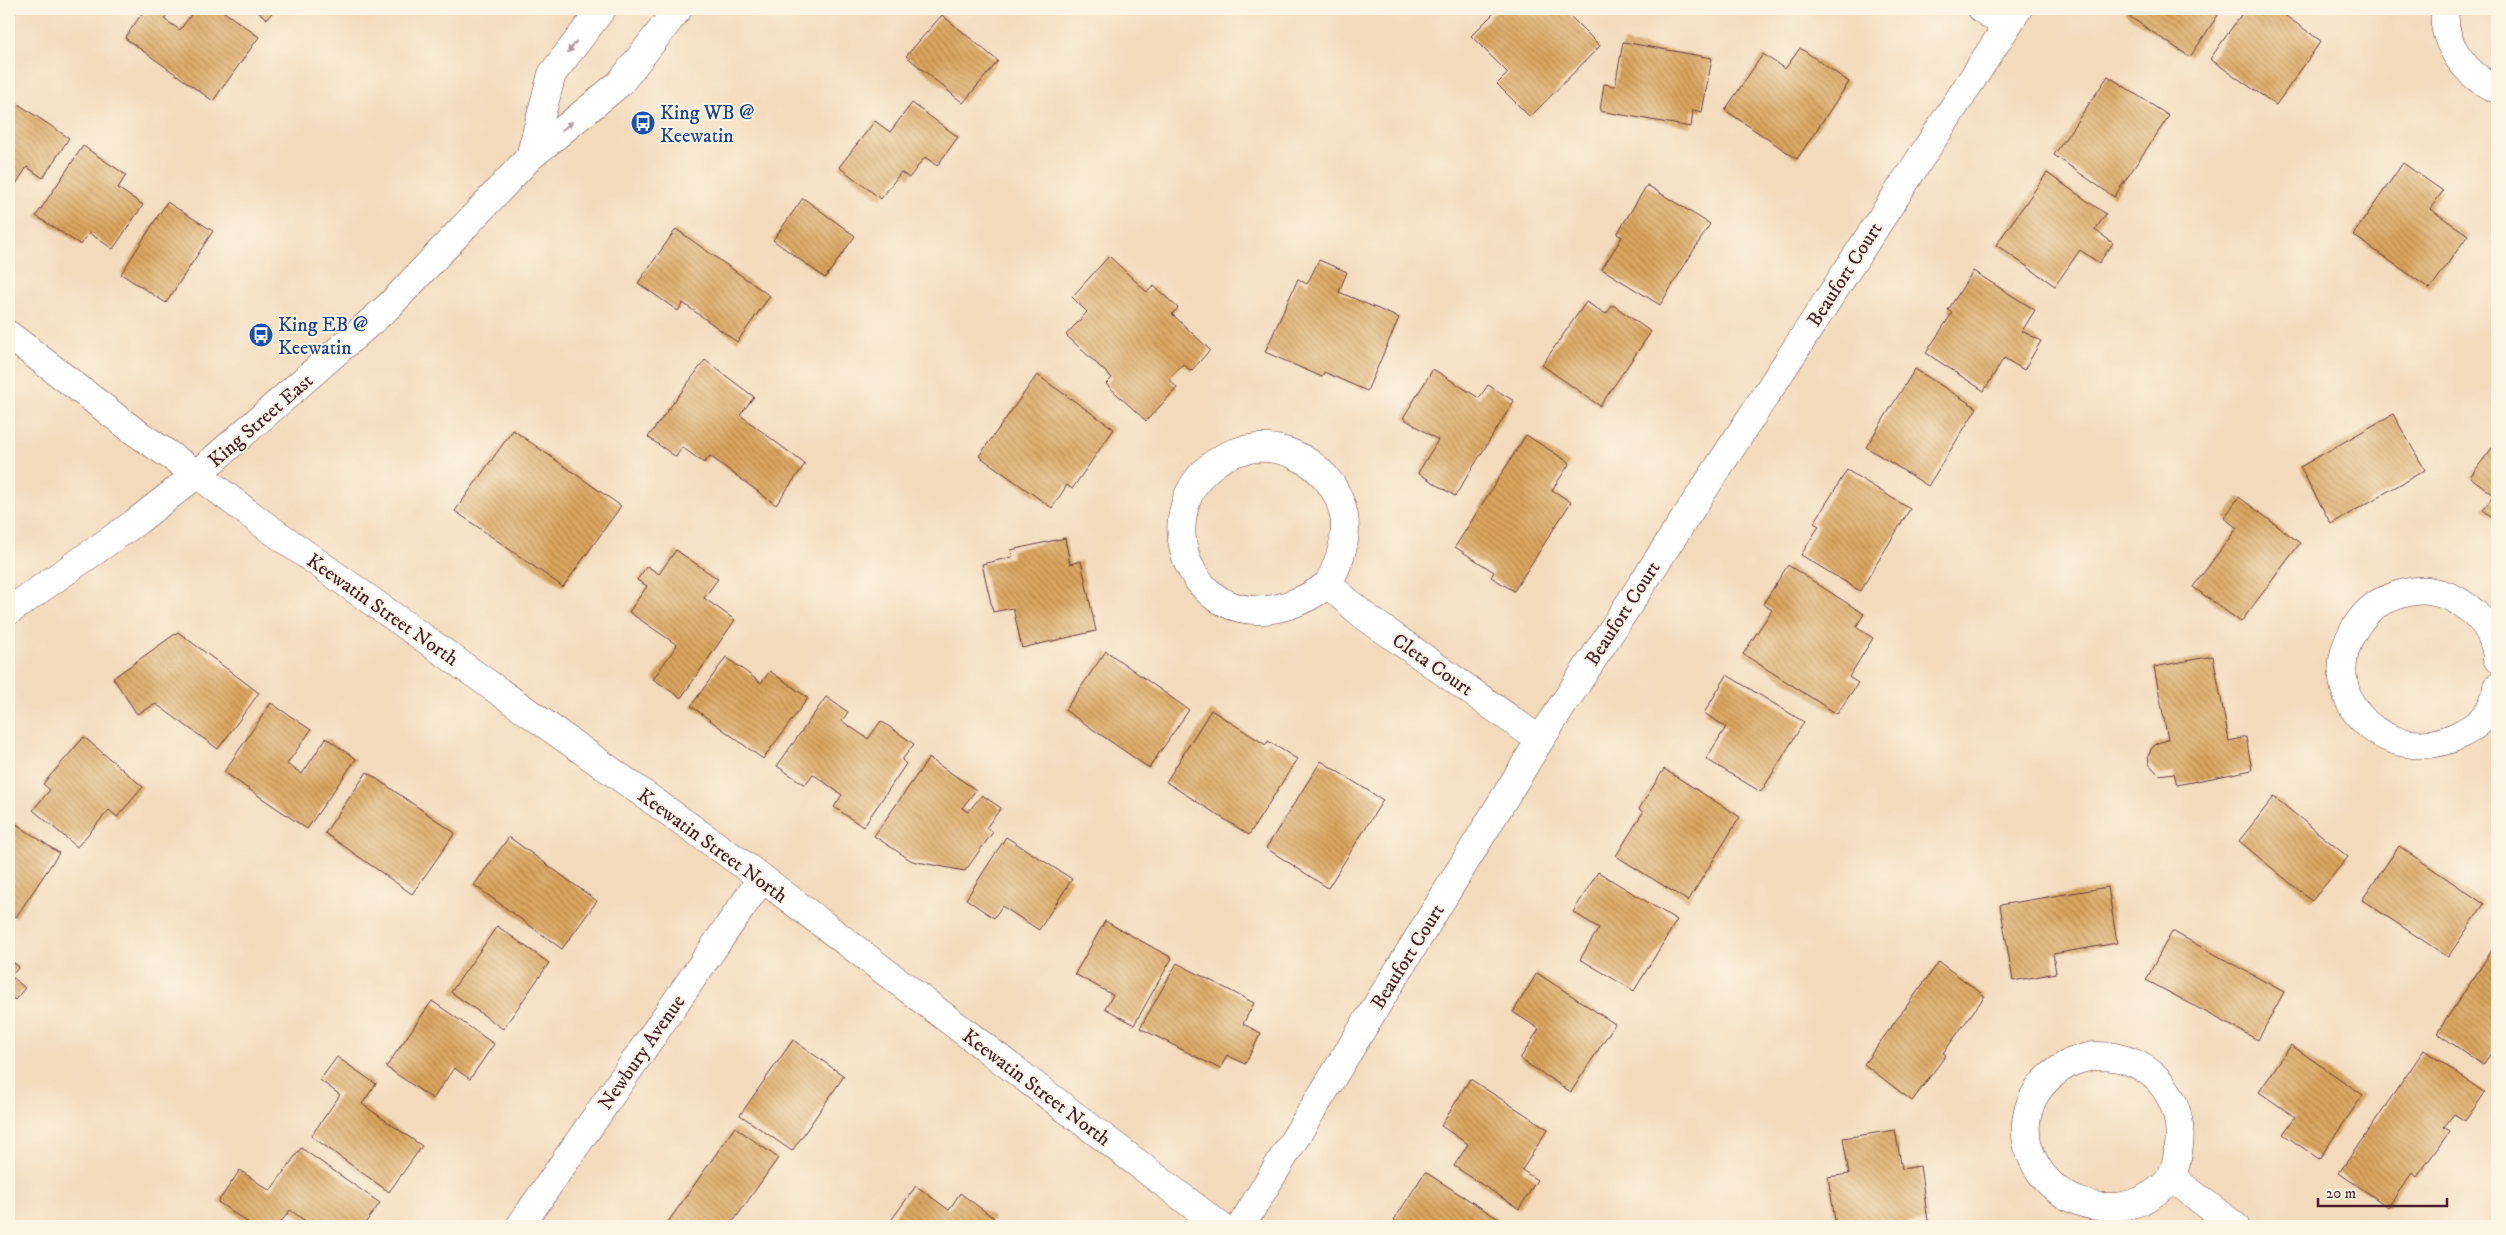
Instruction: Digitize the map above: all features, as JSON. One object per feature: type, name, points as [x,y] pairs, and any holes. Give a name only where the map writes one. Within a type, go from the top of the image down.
[{"type":"street","name":"King Street East","points":[[530,157],[552,74],[602,9]]},
{"type":"street","name":"King Street East","points":[[9,611],[136,522],[197,474],[390,305],[530,157],[620,83],[678,9]]},
{"type":"street","points":[[1982,9],[2012,17]]},
{"type":"street","points":[[2445,9],[2449,41],[2463,65],[2484,83],[2497,89]]},
{"type":"street","name":"Beaufort Court","points":[[1241,1226],[1540,740],[2012,17]]},
{"type":"street","name":"Keewatin Street North","points":[[9,335],[134,431],[197,474],[279,536],[762,878],[1220,1226]]},
{"type":"street","points":[[1251,447],[1276,448],[1301,456],[1321,472],[1336,492],[1344,516],[1344,542],[1338,566],[1328,584],[1312,597],[1295,604],[1268,611],[1239,608],[1214,596],[1194,576],[1183,551],[1180,522],[1188,495],[1204,471],[1226,455],[1251,447]]},
{"type":"street","name":"Cleta Court","points":[[1328,584],[1363,614],[1540,740]]},
{"type":"street","points":[[2497,658],[2488,630],[2472,610],[2452,597],[2428,591],[2403,592],[2380,602],[2361,618],[2348,639],[2342,665],[2346,692],[2357,715],[2377,733],[2401,744],[2428,746],[2454,738],[2493,716],[2497,687]]},
{"type":"street","name":"Newbury Avenue","points":[[520,1226],[762,878]]},
{"type":"street","points":[[2093,1056],[2118,1057],[2143,1066],[2162,1082],[2175,1103],[2181,1128],[2178,1154],[2172,1178],[2150,1196],[2127,1208],[2101,1211],[2076,1207],[2053,1194],[2036,1174],[2027,1151],[2025,1125],[2033,1099],[2048,1078],[2069,1064],[2093,1056]]},
{"type":"street","points":[[2172,1178],[2236,1226]]},
{"type":"building","points":[[145,9],[171,9],[164,19],[180,30],[195,9],[220,9],[259,37],[213,101],[125,38]]},
{"type":"building","points":[[254,9],[275,9],[267,19]]},
{"type":"building","points":[[1498,9],[1567,9],[1565,11],[1600,46],[1530,117],[1497,84],[1508,73],[1471,36]]},
{"type":"building","points":[[2127,9],[2222,9],[2190,57],[2124,13]]},
{"type":"building","points":[[2245,9],[2276,9],[2321,41],[2276,105],[2210,59]]},
{"type":"building","points":[[942,15],[998,61],[963,103],[906,56]]},
{"type":"building","points":[[1623,42],[1712,58],[1702,112],[1693,110],[1691,127],[1600,111],[1604,84],[1615,86]]},
{"type":"building","points":[[1800,48],[1849,82],[1797,159],[1725,110],[1763,54],[1785,69]]},
{"type":"building","points":[[2108,76],[2169,116],[2114,197],[2054,155]]},
{"type":"building","points":[[9,98],[69,138],[43,178],[27,167],[9,195]]},
{"type":"building","points":[[912,103],[958,137],[937,166],[925,157],[909,178],[901,172],[881,199],[839,167],[875,121],[890,132]]},
{"type":"building","points":[[83,146],[126,175],[118,188],[143,205],[113,249],[89,233],[81,245],[36,216]]},
{"type":"building","points":[[2403,163],[2443,191],[2430,209],[2468,235],[2430,289],[2353,235]]},
{"type":"building","points":[[2047,173],[2106,214],[2095,230],[2113,243],[2099,263],[2080,250],[2055,286],[1996,245]]},
{"type":"building","points":[[1647,185],[1710,224],[1660,305],[1602,269],[1622,237],[1617,234]]},
{"type":"building","points":[[803,198],[855,236],[825,278],[773,240]]},
{"type":"building","points":[[167,202],[213,231],[166,303],[121,274]]},
{"type":"building","points":[[676,229],[770,296],[737,342],[683,303],[678,311],[638,283]]},
{"type":"building","points":[[1109,256],[1147,292],[1154,286],[1178,308],[1172,314],[1210,350],[1191,371],[1183,364],[1169,379],[1177,388],[1146,421],[1106,384],[1112,378],[1066,335],[1087,312],[1072,297]]},
{"type":"building","points":[[1319,260],[1347,272],[1339,292],[1399,318],[1367,391],[1324,372],[1322,377],[1265,352],[1298,279],[1307,284]]},
{"type":"building","points":[[1973,271],[2035,310],[2022,331],[2041,341],[2024,370],[2004,358],[1984,391],[1926,353],[1952,313],[1948,310]]},
{"type":"building","points":[[1586,302],[1606,314],[1613,305],[1651,332],[1600,406],[1542,365]]},
{"type":"building","points":[[705,360],[754,397],[740,415],[805,464],[776,505],[710,456],[704,463],[682,447],[676,457],[648,437]]},
{"type":"building","points":[[1433,369],[1479,398],[1488,385],[1514,401],[1455,496],[1418,473],[1438,440],[1403,418]]},
{"type":"building","points":[[1915,369],[1977,408],[1928,486],[1866,447]]},
{"type":"building","points":[[1037,375],[1114,429],[1072,489],[1067,485],[1052,508],[979,456]]},
{"type":"building","points":[[2393,414],[2425,470],[2331,524],[2300,467]]},
{"type":"building","points":[[513,430],[621,506],[563,587],[455,511]]},
{"type":"building","points":[[1526,435],[1570,463],[1552,490],[1571,502],[1514,591],[1491,577],[1494,572],[1455,547]]},
{"type":"building","points":[[2492,448],[2497,452],[2497,521],[2483,510],[2494,495],[2470,477]]},
{"type":"building","points":[[1847,470],[1910,509],[1860,591],[1801,555],[1819,526],[1814,523]]},
{"type":"building","points":[[2239,497],[2300,543],[2241,622],[2193,587],[2237,528],[2224,518]]},
{"type":"building","points":[[1065,538],[1070,564],[1081,561],[1096,631],[1022,648],[1013,608],[993,612],[982,564],[1012,557],[1011,550]]},
{"type":"building","points":[[676,550],[718,579],[704,598],[735,620],[681,698],[653,679],[677,645],[629,612],[647,586],[637,580],[647,566],[659,574]]},
{"type":"building","points":[[1788,565],[1864,614],[1856,627],[1873,638],[1849,677],[1858,683],[1837,714],[1743,654],[1772,610],[1763,604]]},
{"type":"building","points":[[178,632],[259,693],[218,749],[156,704],[137,714],[113,678]]},
{"type":"building","points":[[1106,651],[1189,710],[1149,768],[1065,710]]},
{"type":"building","points":[[2213,656],[2229,741],[2246,737],[2252,770],[2177,785],[2174,773],[2159,775],[2149,764],[2148,757],[2151,749],[2157,743],[2168,740],[2154,667]]},
{"type":"building","points":[[726,657],[761,683],[770,671],[808,698],[763,759],[691,706]]},
{"type":"building","points":[[1727,675],[1804,722],[1761,792],[1706,759],[1726,727],[1704,713]]},
{"type":"building","points":[[826,697],[848,712],[842,721],[868,739],[881,721],[914,744],[902,760],[906,764],[863,827],[834,807],[842,795],[813,774],[805,785],[777,766]]},
{"type":"building","points":[[271,703],[311,730],[287,764],[302,774],[326,738],[356,759],[307,829],[224,772]]},
{"type":"building","points":[[1211,710],[1266,745],[1268,741],[1297,759],[1249,835],[1166,782]]},
{"type":"building","points":[[84,737],[143,787],[117,817],[109,810],[77,847],[33,810],[50,790],[43,784]]},
{"type":"building","points":[[929,758],[976,790],[962,808],[968,812],[982,795],[1001,808],[986,828],[993,832],[965,871],[912,861],[874,836]]},
{"type":"building","points":[[1321,761],[1383,800],[1328,888],[1266,848]]},
{"type":"building","points":[[1664,769],[1740,817],[1688,901],[1616,856],[1643,812],[1639,809]]},
{"type":"building","points":[[367,772],[455,833],[412,894],[325,833]]},
{"type":"building","points":[[2274,797],[2348,857],[2312,901],[2239,841]]},
{"type":"building","points":[[9,819],[59,853],[16,917],[9,911]]},
{"type":"building","points":[[509,837],[597,901],[562,949],[474,885]]},
{"type":"building","points":[[1006,837],[1072,879],[1039,930],[1002,906],[994,918],[966,899]]},
{"type":"building","points":[[2399,846],[2484,904],[2448,957],[2362,900]]},
{"type":"building","points":[[1598,872],[1677,920],[1634,991],[1580,959],[1599,928],[1573,912]]},
{"type":"building","points":[[2108,887],[2117,943],[2053,954],[2056,973],[2013,981],[2000,905]]},
{"type":"building","points":[[1105,921],[1172,958],[1134,1025],[1105,1008],[1113,995],[1075,974]]},
{"type":"building","points":[[497,926],[549,963],[503,1029],[451,992]]},
{"type":"building","points":[[2172,931],[2284,992],[2258,1040],[2146,980]]},
{"type":"building","points":[[2497,943],[2497,1044],[2483,1065],[2437,1033]]},
{"type":"building","points":[[9,959],[19,967],[11,976],[25,988],[15,1000],[9,996]]},
{"type":"building","points":[[1939,962],[1985,996],[1943,1053],[1946,1055],[1912,1101],[1864,1064]]},
{"type":"building","points":[[1177,963],[1254,1003],[1243,1024],[1261,1033],[1245,1064],[1227,1055],[1220,1069],[1140,1028]]},
{"type":"building","points":[[1537,973],[1615,1024],[1571,1092],[1520,1059],[1539,1029],[1513,1012]]},
{"type":"building","points":[[432,1001],[494,1044],[470,1079],[454,1068],[433,1099],[386,1067]]},
{"type":"building","points":[[793,1040],[844,1076],[792,1151],[740,1115]]},
{"type":"building","points":[[2291,1045],[2363,1095],[2319,1159],[2283,1134],[2295,1117],[2259,1092]]},
{"type":"building","points":[[2424,1050],[2485,1093],[2465,1121],[2454,1114],[2444,1127],[2450,1131],[2417,1177],[2412,1173],[2388,1207],[2339,1173]]},
{"type":"building","points":[[337,1057],[376,1084],[362,1104],[422,1146],[389,1192],[311,1136],[340,1095],[320,1080]]},
{"type":"building","points":[[1470,1079],[1548,1129],[1522,1170],[1537,1180],[1519,1209],[1454,1166],[1468,1144],[1441,1126]]},
{"type":"building","points":[[735,1127],[778,1158],[730,1226],[673,1226],[668,1222]]},
{"type":"building","points":[[1895,1130],[1902,1169],[1920,1166],[1928,1221],[1896,1226],[1836,1226],[1828,1177],[1849,1174],[1843,1138]]},
{"type":"building","points":[[301,1148],[380,1203],[363,1226],[312,1226],[290,1210],[278,1226],[253,1226],[218,1202],[240,1170],[270,1191]]},
{"type":"building","points":[[1425,1172],[1497,1218],[1492,1226],[1404,1226],[1394,1220]]},
{"type":"building","points":[[916,1186],[949,1210],[960,1193],[994,1218],[988,1226],[887,1226]]},
{"type":"place","name":"King WB @ Keewatin","points":[[643,123]]},
{"type":"place","name":"King EB @ Keewatin","points":[[261,335]]}]
